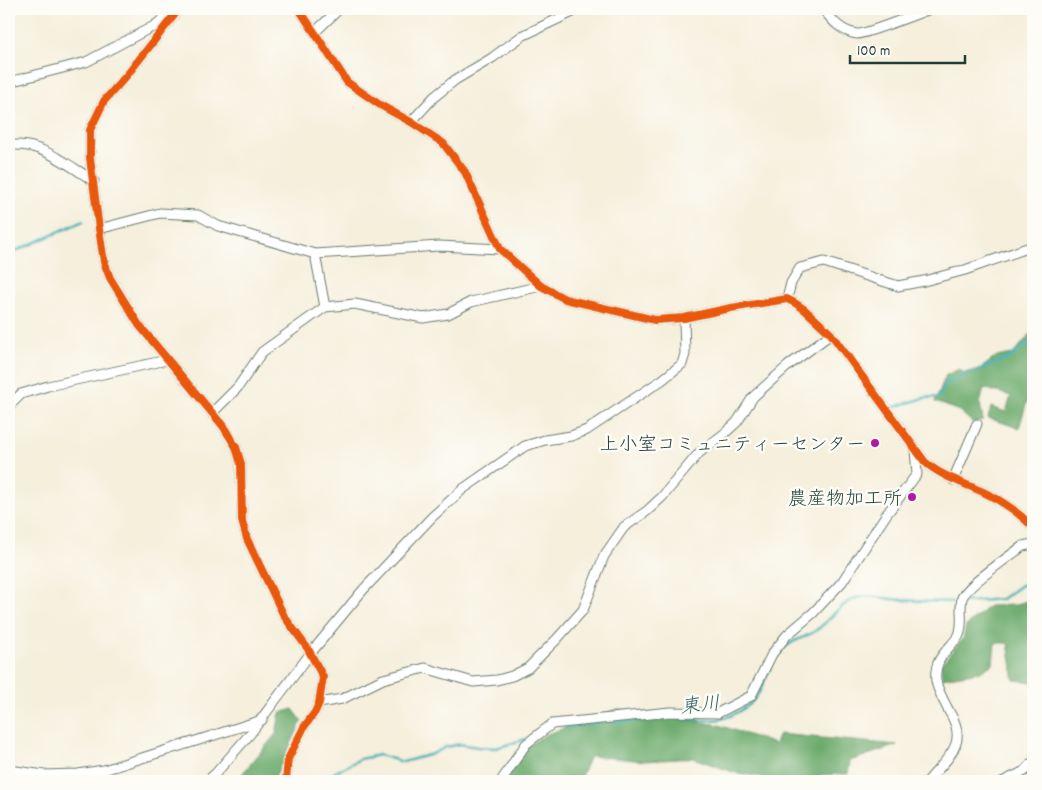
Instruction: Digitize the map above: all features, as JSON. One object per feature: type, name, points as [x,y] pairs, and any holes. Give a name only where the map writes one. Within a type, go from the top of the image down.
[{"type":"street","points":[[9,82],[86,62],[154,26],[178,9]]},
{"type":"street","points":[[178,9],[127,76],[104,101],[90,130],[90,158],[99,230],[104,262],[110,278],[140,325],[212,413],[236,447],[241,464],[242,521],[247,539],[284,616],[323,677],[319,703],[288,759],[286,781]]},
{"type":"street","points":[[299,9],[347,82],[380,105],[444,143],[465,172],[500,249],[541,286],[565,299],[655,320],[684,318],[731,308],[787,300],[795,302],[831,334],[915,448],[933,469],[953,480],[983,492],[1033,527]]},
{"type":"street","points":[[315,32],[339,9]]},
{"type":"street","points":[[411,122],[434,97],[454,80],[492,58],[522,36],[579,9]]},
{"type":"street","points":[[823,9],[843,29],[858,34],[930,9]]},
{"type":"street","points":[[9,146],[16,144],[34,147],[59,159],[94,181]]},
{"type":"street","points":[[99,230],[160,213],[198,215],[218,226],[315,254],[439,246],[500,249]]},
{"type":"street","points":[[787,300],[791,283],[800,268],[812,264],[824,262],[898,286],[924,282],[965,270],[1033,246]]},
{"type":"street","points":[[315,254],[325,307]]},
{"type":"street","points":[[212,413],[238,387],[262,352],[325,307],[355,304],[424,318],[448,314],[472,302],[541,286]]},
{"type":"street","points":[[207,781],[216,774],[262,720],[310,654],[363,590],[432,517],[463,489],[525,446],[545,440],[571,436],[587,430],[662,380],[682,364],[685,354],[684,318]]},
{"type":"street","points":[[319,703],[342,699],[383,679],[425,668],[473,682],[496,680],[512,676],[528,668],[583,610],[604,556],[624,527],[662,497],[699,453],[737,422],[753,397],[789,365],[831,334]]},
{"type":"street","points":[[9,406],[21,394],[40,388],[167,360]]},
{"type":"street","points":[[953,480],[977,424]]},
{"type":"street","points":[[501,781],[526,744],[552,724],[670,712],[718,713],[751,696],[772,654],[787,636],[813,613],[842,582],[886,515],[917,474],[915,448]]},
{"type":"street","points":[[928,781],[953,753],[957,738],[957,724],[943,701],[936,681],[938,662],[959,636],[962,621],[960,611],[963,595],[972,585],[1023,546],[1033,544]]},
{"type":"street","points":[[9,770],[44,775],[78,774],[104,770],[262,720]]},
{"type":"street","points":[[1004,781],[1025,770],[1033,762]]},
{"type":"green space","points":[[1033,331],[1033,366],[1029,370],[1033,381],[1019,428],[988,418],[991,407],[1006,412],[1011,396],[984,388],[980,404],[983,420],[973,423],[958,410],[935,402],[946,375],[959,369],[964,373],[980,369],[996,357],[1013,354]]},
{"type":"green space","points":[[1033,598],[1033,682],[1014,680],[1008,643],[995,643],[993,664],[980,672],[942,678],[941,664],[963,639],[966,626],[989,606],[1016,605]]},
{"type":"green space","points":[[293,709],[302,721],[273,781],[236,781],[276,734],[280,713]]},
{"type":"green space","points":[[618,709],[719,725],[775,744],[779,734],[897,745],[850,761],[848,774],[819,775],[817,781],[763,781],[762,777],[736,773],[693,758],[646,761],[590,756],[579,781],[500,781],[515,753],[547,734]]},
{"type":"waterway","points":[[9,254],[83,221]]},
{"type":"waterway","points":[[891,408],[924,398],[939,397],[946,383],[1011,357],[1033,340]]},
{"type":"waterway","name":"東川","points":[[965,602],[1002,599],[1021,585],[1033,585]]},
{"type":"waterway","name":"東川","points":[[613,722],[670,718],[716,720],[730,716],[741,710],[755,698],[775,658],[783,649],[792,642],[817,630],[842,606],[860,597],[959,602]]},
{"type":"waterway","name":"東川","points":[[564,727],[600,723]]},
{"type":"waterway","name":"東川","points":[[326,781],[334,773],[360,759],[379,755],[403,762],[460,744],[496,748],[526,739]]},
{"type":"cycle path","points":[[179,9],[104,101],[90,130],[90,158],[99,229],[104,262],[110,278],[139,325],[223,426],[236,447],[241,464],[242,521],[247,539],[284,616],[308,649],[323,677],[319,703],[288,759],[286,781]]},
{"type":"cycle path","points":[[299,9],[347,82],[380,105],[443,143],[465,172],[500,249],[541,286],[565,299],[655,320],[684,318],[787,299],[804,309],[831,334],[925,462],[944,475],[995,498],[1033,527]]},
{"type":"place","name":"上小室コミュニティーセンター","points":[[875,443]]},
{"type":"place","name":"農産物加工所","points":[[912,497]]}]
